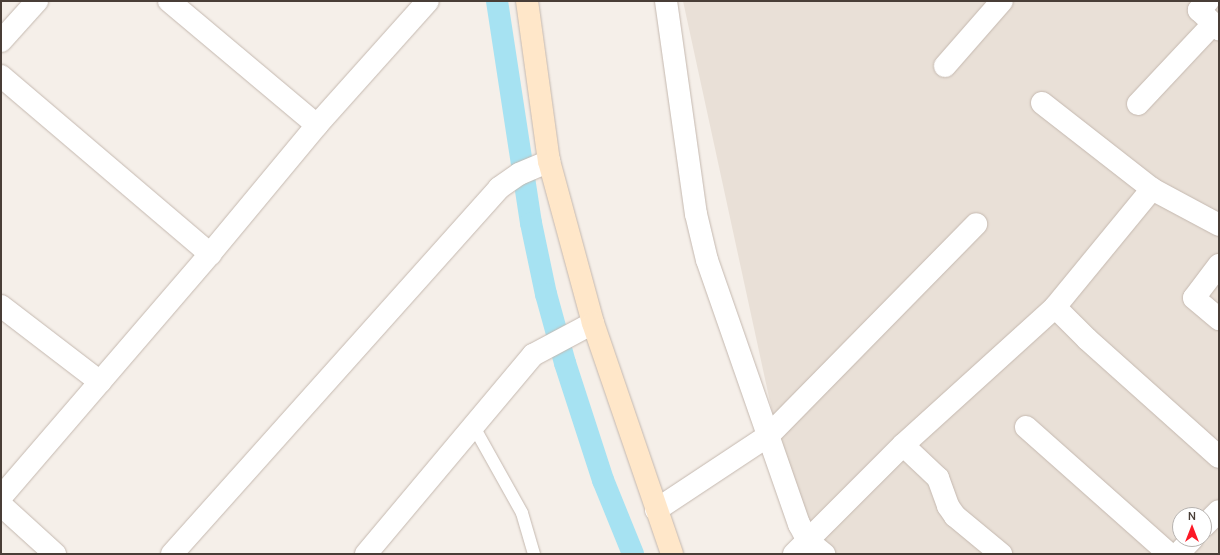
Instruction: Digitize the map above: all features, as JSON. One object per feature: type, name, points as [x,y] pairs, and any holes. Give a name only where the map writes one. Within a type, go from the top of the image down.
[{"type":"street","points":[[1,41],[37,1]]},
{"type":"street","points":[[169,1],[318,125]]},
{"type":"street","points":[[1,497],[210,254],[318,125],[428,1]]},
{"type":"street","points":[[527,1],[549,161],[594,323],[672,554]]},
{"type":"street","points":[[666,1],[696,214],[707,260],[809,550],[903,445],[1055,307],[1152,189]]},
{"type":"street","points":[[945,66],[1002,1]]},
{"type":"street","points":[[1138,104],[1216,27],[1199,10],[1208,1]]},
{"type":"street","points":[[1,76],[210,254]]},
{"type":"street","points":[[1042,103],[1152,189],[1219,225]]},
{"type":"street","points":[[172,554],[499,188],[519,174],[549,161]]},
{"type":"street","points":[[656,510],[768,436],[976,224]]},
{"type":"street","points":[[1219,265],[1194,298],[1219,319]]},
{"type":"street","points":[[1,306],[100,382]]},
{"type":"street","points":[[1055,307],[1087,339],[1219,457]]},
{"type":"street","points":[[366,554],[533,355],[594,323]]},
{"type":"street","points":[[1026,427],[1169,554]]},
{"type":"street","points":[[903,445],[938,478],[948,506],[955,516],[1001,554]]},
{"type":"street","points":[[1,505],[55,554]]},
{"type":"lane","points":[[474,427],[522,513],[534,554]]},
{"type":"shaded area","points":[[683,1],[1219,1],[1219,554],[803,554]]},
{"type":"waterway","points":[[497,1],[531,223],[546,294],[565,363],[603,480],[633,554]]}]
